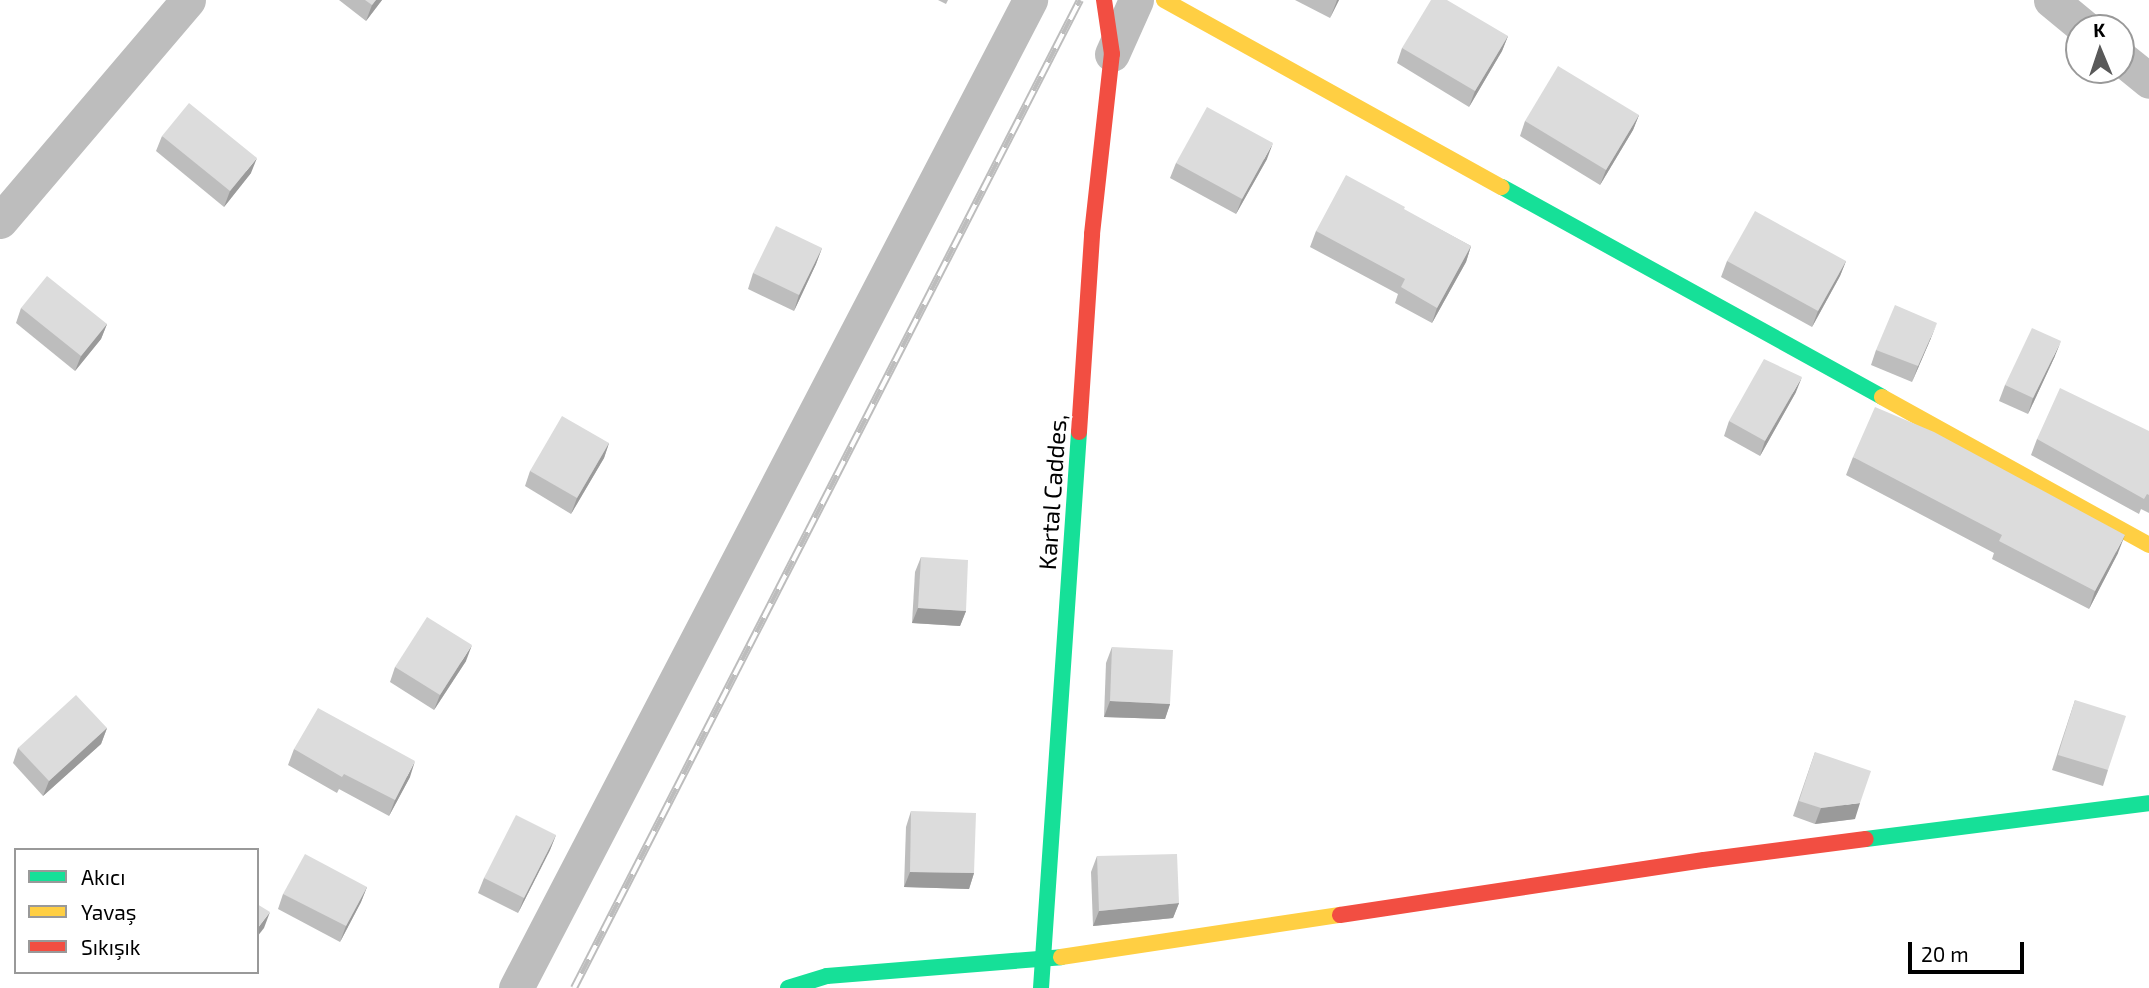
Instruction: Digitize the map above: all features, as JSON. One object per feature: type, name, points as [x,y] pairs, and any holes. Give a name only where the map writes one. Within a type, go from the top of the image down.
[{"type":"street","points":[[0,221],[188,0]]},
{"type":"street","points":[[516,988],[1030,0]]},
{"type":"street","name":"Kartal Caddes,","points":[[1041,988],[1092,234],[1112,54],[1104,0]]},
{"type":"street","points":[[1112,54],[1136,0]]},
{"type":"street","points":[[1164,0],[2149,545]]},
{"type":"street","points":[[2051,0],[2068,14]]},
{"type":"street","points":[[2135,70],[2149,81]]},
{"type":"street","points":[[788,988],[827,975],[1043,960],[1704,860],[2149,803]]},
{"type":"building","points":[[1431,0],[1447,0],[1508,36],[1475,91],[1402,48]]},
{"type":"building","points":[[1558,66],[1639,115],[1606,170],[1525,121]]},
{"type":"building","points":[[189,103],[257,158],[230,191],[162,136]]},
{"type":"building","points":[[1207,107],[1273,143],[1242,199],[1176,163]]},
{"type":"building","points":[[1346,175],[1471,246],[1437,308],[1401,287],[1405,279],[1316,231]]},
{"type":"building","points":[[1755,211],[1846,261],[1818,311],[1727,261]]},
{"type":"building","points":[[776,226],[822,248],[799,295],[753,273]]},
{"type":"building","points":[[47,276],[107,324],[81,356],[21,308]]},
{"type":"building","points":[[1895,305],[1937,323],[1918,366],[1876,350]]},
{"type":"building","points":[[2032,328],[2061,341],[2033,398],[2005,385]]},
{"type":"building","points":[[1764,359],[1802,377],[1765,441],[1729,421]]},
{"type":"building","points":[[2060,388],[2149,431],[2149,495],[2144,499],[2037,439]]},
{"type":"building","points":[[1875,407],[1934,432],[2125,535],[2095,591],[1999,541],[2002,535],[1853,457]]},
{"type":"building","points":[[562,416],[609,443],[577,498],[530,471]]},
{"type":"building","points":[[921,557],[968,560],[966,611],[918,608]]},
{"type":"building","points":[[427,617],[472,645],[440,695],[395,667]]},
{"type":"building","points":[[1112,647],[1173,650],[1170,704],[1110,701]]},
{"type":"building","points":[[76,695],[107,728],[49,781],[18,748]]},
{"type":"building","points":[[2075,700],[2126,716],[2108,770],[2058,755]]},
{"type":"building","points":[[318,708],[415,761],[395,800],[344,774],[342,777],[294,749]]},
{"type":"building","points":[[1815,752],[1871,771],[1860,803],[1821,808],[1799,801]]},
{"type":"building","points":[[911,811],[976,813],[974,873],[910,872]]},
{"type":"building","points":[[516,815],[556,835],[524,898],[484,878]]},
{"type":"building","points":[[305,854],[367,887],[346,926],[283,894]]},
{"type":"building","points":[[1177,854],[1179,903],[1099,911],[1097,856]]},
{"type":"building","points":[[259,905],[270,912],[259,926]]},
{"type":"railway","points":[[574,988],[1080,0]]},
{"type":"traffic: fast","points":[[1502,187],[1882,397]]},
{"type":"traffic: fast","points":[[1041,988],[1079,432]]},
{"type":"traffic: fast","points":[[1866,839],[2149,803]]},
{"type":"traffic: fast","points":[[788,988],[827,976],[1061,957]]},
{"type":"traffic: slow","points":[[1164,0],[1502,187]]},
{"type":"traffic: slow","points":[[1882,397],[2149,545]]},
{"type":"traffic: slow","points":[[1061,957],[1340,915]]},
{"type":"traffic: jam","points":[[1079,432],[1092,234],[1112,54],[1104,0]]},
{"type":"traffic: jam","points":[[1340,915],[1704,860],[1866,839]]}]
